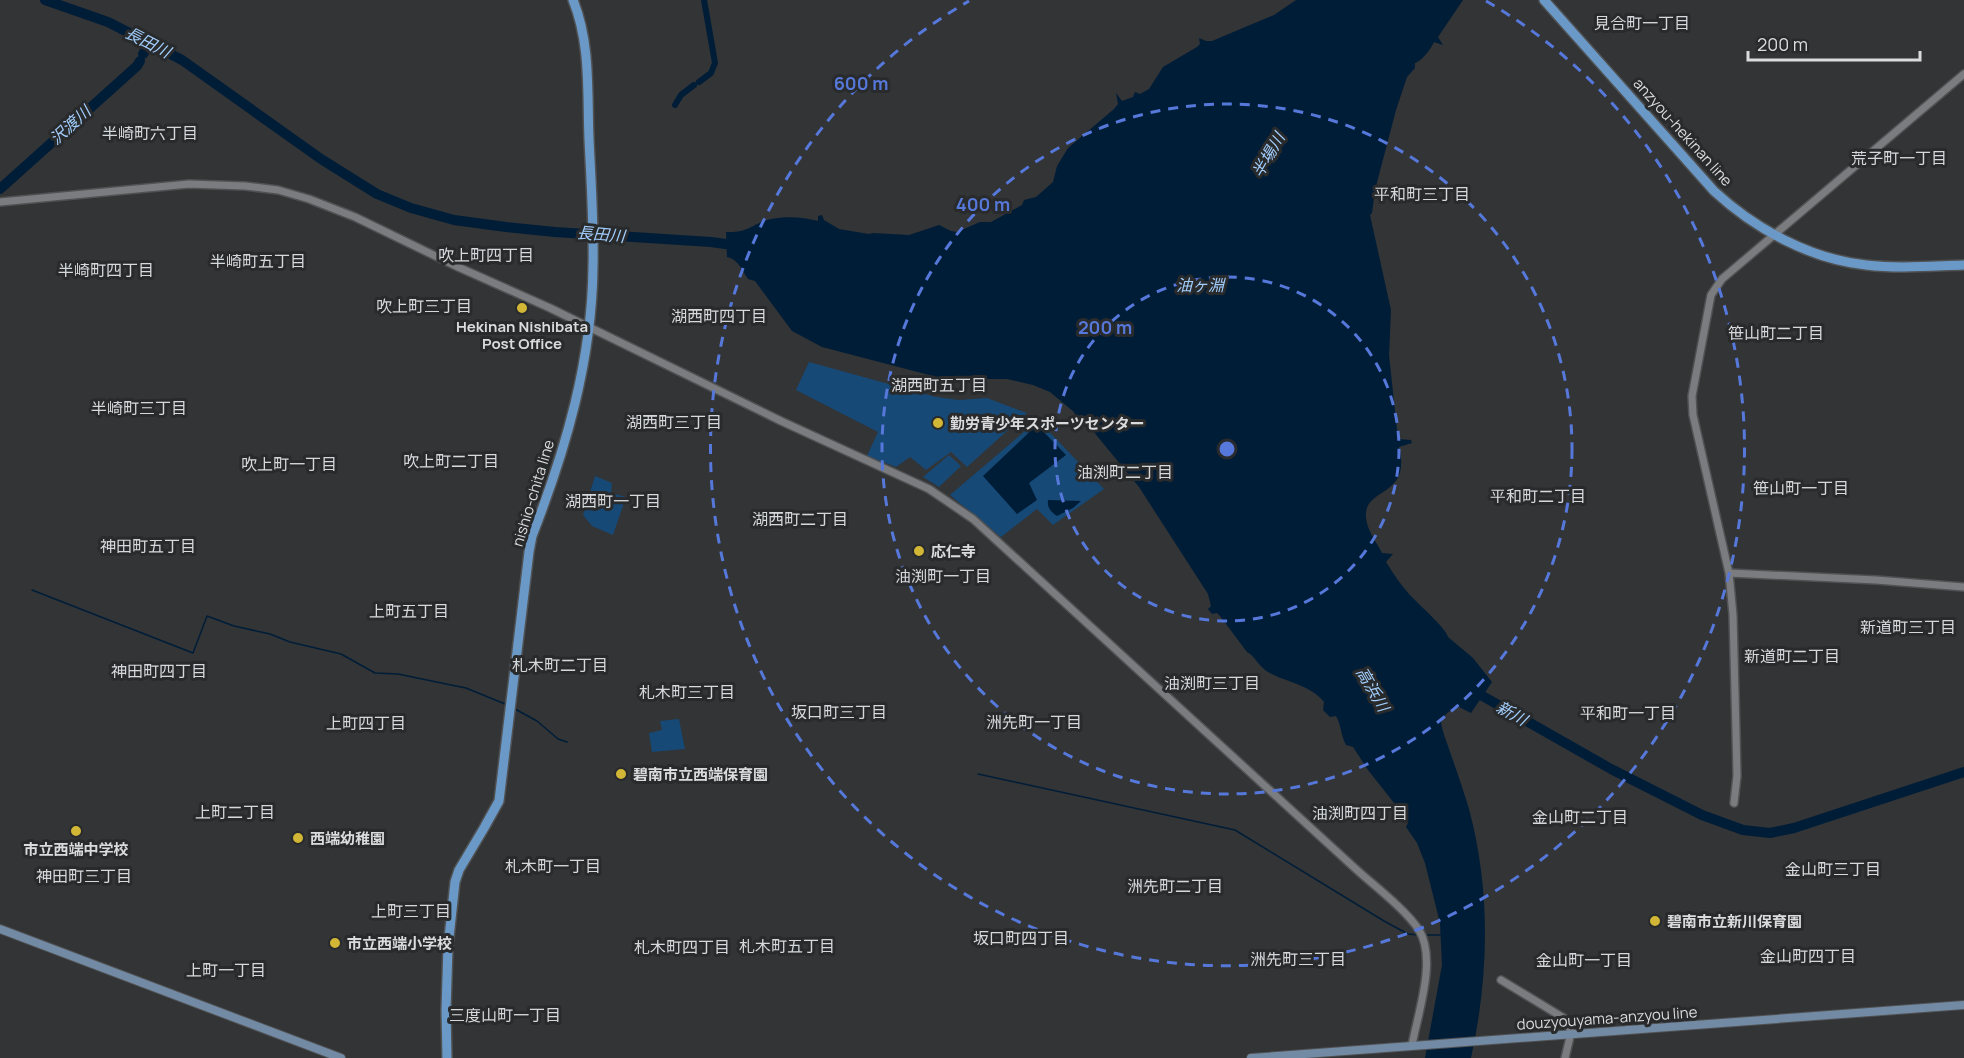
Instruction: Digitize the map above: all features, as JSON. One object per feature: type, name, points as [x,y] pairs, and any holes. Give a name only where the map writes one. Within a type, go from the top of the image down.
[{"type":"main road","name":"nishio-chita line","points":[[447,1058],[448,947],[454,882],[499,801],[532,536],[568,430],[579,388],[589,327],[593,251],[585,46],[581,20],[573,0]]},
{"type":"main road","name":"anzyou-hekinan line","points":[[1544,0],[1714,191],[1737,211],[1775,235],[1813,252],[1866,265],[1898,267],[1964,265]]},
{"type":"main road","points":[[0,929],[341,1058]]},
{"type":"main road","name":"douzyouyama-anzyou line","points":[[1251,1058],[1964,1005]]},
{"type":"street","points":[[1734,802],[1737,776],[1733,615],[1729,573],[1693,415],[1692,396],[1711,296],[1722,279],[1964,75]]},
{"type":"street","points":[[0,202],[189,184],[235,184],[278,190],[309,199],[355,217],[929,489],[973,519],[1394,903],[1418,928],[1426,949],[1428,963],[1412,1045]]},
{"type":"street","points":[[1729,573],[1964,587]]},
{"type":"street","points":[[1501,980],[1567,1020],[1572,1033],[1565,1058]]},
{"type":"shaded area","name":"勤労青少年スポーツセンター","points":[[809,362],[936,397],[959,400],[987,398],[1027,413],[967,467],[951,452],[926,470],[910,457],[896,467],[867,456],[878,432],[796,390]]},
{"type":"shaded area","points":[[1038,420],[1104,489],[1053,525],[1037,509],[1001,537],[950,495]]},
{"type":"shaded area","points":[[949,455],[961,466],[939,487],[923,477]]},
{"type":"shaded area","points":[[595,476],[612,483],[611,493],[626,497],[613,535],[592,526],[583,515]]},
{"type":"shaded area","points":[[679,719],[685,749],[652,752],[649,733],[662,730],[660,721]]},
{"type":"water","name":"油ヶ淵","points":[[1296,0],[1463,0],[1438,37],[1443,45],[1434,42],[1426,55],[1415,63],[1415,68],[1407,77],[1396,110],[1370,215],[1391,310],[1389,355],[1398,439],[1411,440],[1412,443],[1399,447],[1401,464],[1399,476],[1372,501],[1367,508],[1366,518],[1370,532],[1382,553],[1393,554],[1386,562],[1403,586],[1448,637],[1473,658],[1492,682],[1471,713],[1459,707],[1448,712],[1441,722],[1469,809],[1481,871],[1484,902],[1484,965],[1471,1058],[1425,1058],[1442,965],[1440,923],[1425,863],[1417,843],[1406,827],[1408,823],[1406,818],[1353,747],[1346,745],[1336,716],[1330,717],[1323,710],[1324,702],[1305,687],[1265,670],[1247,652],[1220,616],[1217,613],[1212,614],[1208,609],[1211,606],[1208,594],[1139,487],[1093,431],[1079,423],[1074,412],[1050,392],[1033,385],[1007,379],[956,382],[822,347],[792,331],[755,281],[748,279],[737,262],[727,257],[726,232],[740,231],[777,218],[795,217],[818,221],[818,216],[822,215],[824,220],[839,229],[869,234],[909,235],[939,225],[957,232],[980,222],[991,222],[1022,205],[1024,200],[1036,197],[1053,182],[1057,166],[1068,148],[1118,104],[1116,93],[1122,101],[1133,97],[1135,92],[1140,94],[1149,89],[1163,67],[1197,47],[1200,44],[1199,38],[1212,41],[1274,15]]},
{"type":"water","points":[[1037,425],[1066,455],[1029,483],[1037,500],[1017,514],[983,476]]},
{"type":"water","points":[[1048,500],[1081,501],[1057,516],[1050,510]]},
{"type":"waterway","name":"長田川","points":[[45,0],[108,22],[182,60],[321,159],[377,194],[411,208],[454,220],[506,227],[740,246]]},
{"type":"waterway","points":[[699,82],[711,73],[715,63],[704,0]]},
{"type":"waterway","name":"沢渡川","points":[[143,54],[151,43]]},
{"type":"waterway","name":"沢渡川","points":[[0,189],[140,61]]},
{"type":"waterway","points":[[675,105],[681,95],[694,85]]},
{"type":"waterway","points":[[32,590],[193,653],[207,616],[290,642],[341,654],[375,673],[398,674],[466,688],[505,704]]},
{"type":"waterway","name":"新川","points":[[1472,690],[1611,769],[1702,815],[1743,830],[1770,833],[1794,828],[1964,772]]},
{"type":"waterway","points":[[515,709],[537,721],[558,739],[567,742]]},
{"type":"waterway","points":[[978,774],[1235,830],[1384,921],[1408,934],[1419,935]]},
{"type":"waterway","points":[[1424,935],[1440,935]]},
{"type":"place","name":"Hekinan Nishibata Post Office","points":[[522,308]]},
{"type":"place","name":"勤労青少年スポーツセンター","points":[[938,423]]},
{"type":"place","name":"応仁寺","points":[[919,551]]},
{"type":"place","name":"碧南市立西端保育園","points":[[621,774]]},
{"type":"place","name":"市立西端中学校","points":[[76,831]]},
{"type":"place","name":"西端幼稚園","points":[[298,838]]},
{"type":"place","name":"碧南市立新川保育園","points":[[1655,921]]},
{"type":"place","name":"市立西端小学校","points":[[335,943]]},
{"type":"district","name":"見合町一丁目","points":[[1642,23]]},
{"type":"district","name":"半崎町六丁目","points":[[150,133]]},
{"type":"district","name":"荒子町一丁目","points":[[1899,158]]},
{"type":"district","name":"平和町三丁目","points":[[1422,194]]},
{"type":"district","name":"吹上町四丁目","points":[[486,255]]},
{"type":"district","name":"半崎町五丁目","points":[[258,261]]},
{"type":"district","name":"半崎町四丁目","points":[[106,270]]},
{"type":"district","name":"吹上町三丁目","points":[[424,306]]},
{"type":"district","name":"湖西町四丁目","points":[[719,316]]},
{"type":"district","name":"笹山町二丁目","points":[[1776,333]]},
{"type":"district","name":"湖西町五丁目","points":[[939,385]]},
{"type":"district","name":"半崎町三丁目","points":[[139,408]]},
{"type":"district","name":"湖西町三丁目","points":[[674,422]]},
{"type":"district","name":"吹上町二丁目","points":[[451,461]]},
{"type":"district","name":"吹上町一丁目","points":[[289,464]]},
{"type":"district","name":"油渕町二丁目","points":[[1125,472]]},
{"type":"district","name":"笹山町一丁目","points":[[1801,488]]},
{"type":"district","name":"平和町二丁目","points":[[1538,496]]},
{"type":"district","name":"湖西町一丁目","points":[[613,501]]},
{"type":"district","name":"湖西町二丁目","points":[[800,519]]},
{"type":"district","name":"神田町五丁目","points":[[148,546]]},
{"type":"district","name":"油渕町一丁目","points":[[943,576]]},
{"type":"district","name":"上町五丁目","points":[[409,611]]},
{"type":"district","name":"新道町三丁目","points":[[1908,627]]},
{"type":"district","name":"新道町二丁目","points":[[1792,656]]},
{"type":"district","name":"札木町二丁目","points":[[560,665]]},
{"type":"district","name":"神田町四丁目","points":[[159,671]]},
{"type":"district","name":"油渕町三丁目","points":[[1212,683]]},
{"type":"district","name":"札木町三丁目","points":[[687,692]]},
{"type":"district","name":"坂口町三丁目","points":[[839,712]]},
{"type":"district","name":"平和町一丁目","points":[[1628,713]]},
{"type":"district","name":"洲先町一丁目","points":[[1034,722]]},
{"type":"district","name":"上町四丁目","points":[[366,723]]},
{"type":"district","name":"上町二丁目","points":[[235,812]]},
{"type":"district","name":"油渕町四丁目","points":[[1360,813]]},
{"type":"district","name":"金山町二丁目","points":[[1580,817]]},
{"type":"district","name":"札木町一丁目","points":[[553,866]]},
{"type":"district","name":"金山町三丁目","points":[[1833,869]]},
{"type":"district","name":"神田町三丁目","points":[[84,876]]},
{"type":"district","name":"洲先町二丁目","points":[[1175,886]]},
{"type":"district","name":"上町三丁目","points":[[411,911]]},
{"type":"district","name":"坂口町四丁目","points":[[1021,938]]},
{"type":"district","name":"札木町五丁目","points":[[787,946]]},
{"type":"district","name":"札木町四丁目","points":[[682,947]]},
{"type":"district","name":"金山町四丁目","points":[[1808,956]]},
{"type":"district","name":"洲先町三丁目","points":[[1298,959]]},
{"type":"district","name":"金山町一丁目","points":[[1584,960]]},
{"type":"district","name":"上町一丁目","points":[[226,970]]},
{"type":"district","name":"三度山町一丁目","points":[[505,1015]]},
{"type":"water label","name":"半場川","points":[[1268,155]]},
{"type":"water label","name":"高浜川","points":[[1373,689]]}]
